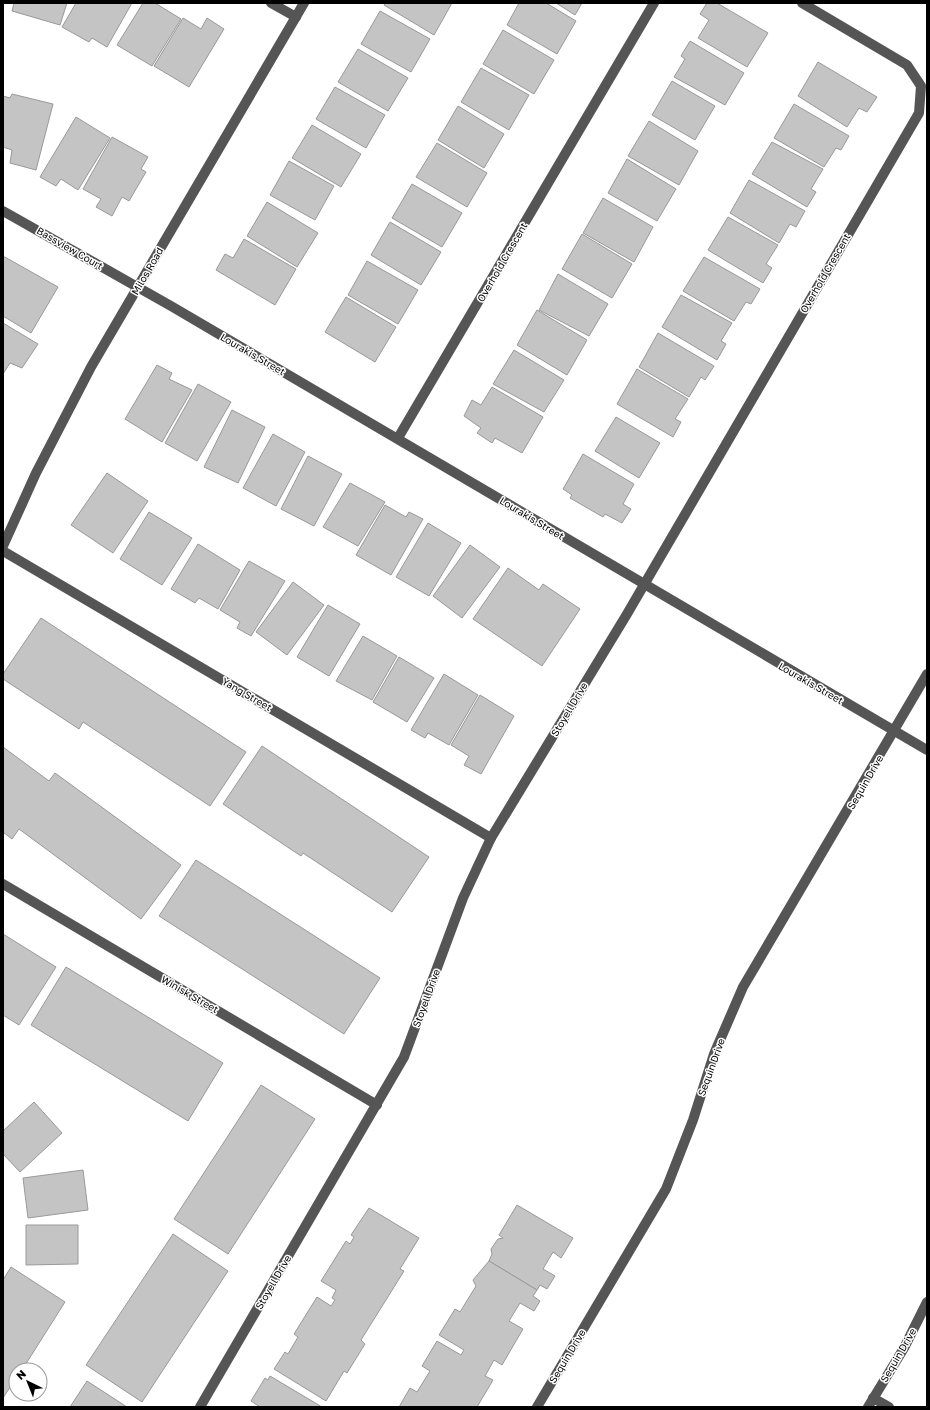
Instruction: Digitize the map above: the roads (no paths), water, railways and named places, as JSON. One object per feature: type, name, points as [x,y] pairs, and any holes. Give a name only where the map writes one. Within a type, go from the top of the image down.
[{"type":"street","points":[[271,3],[296,17]]},
{"type":"street","name":"Milos Road","points":[[3,546],[36,473],[91,367],[137,286],[304,3]]},
{"type":"street","name":"Overhold Crescent","points":[[398,438],[654,3]]},
{"type":"street","name":"Overhold Crescent","points":[[643,584],[919,113],[921,86],[907,65],[802,3]]},
{"type":"street","name":"Bassview Court","points":[[3,211],[137,286]]},
{"type":"street","name":"Lourakis Street","points":[[137,286],[927,750]]},
{"type":"street","name":"Yang Street","points":[[3,551],[491,838]]},
{"type":"street","name":"Stoyell Drive","points":[[200,1407],[404,1057],[463,898],[491,838],[627,614],[643,584]]},
{"type":"street","name":"Sequin Drive","points":[[537,1407],[666,1188],[693,1120],[714,1054],[743,988],[927,674]]},
{"type":"street","name":"Winisk Street","points":[[3,884],[377,1105]]},
{"type":"street","name":"Sequin Drive","points":[[870,1402],[904,1348],[927,1302]]},
{"type":"street","points":[[870,1402],[889,1407]]}]
